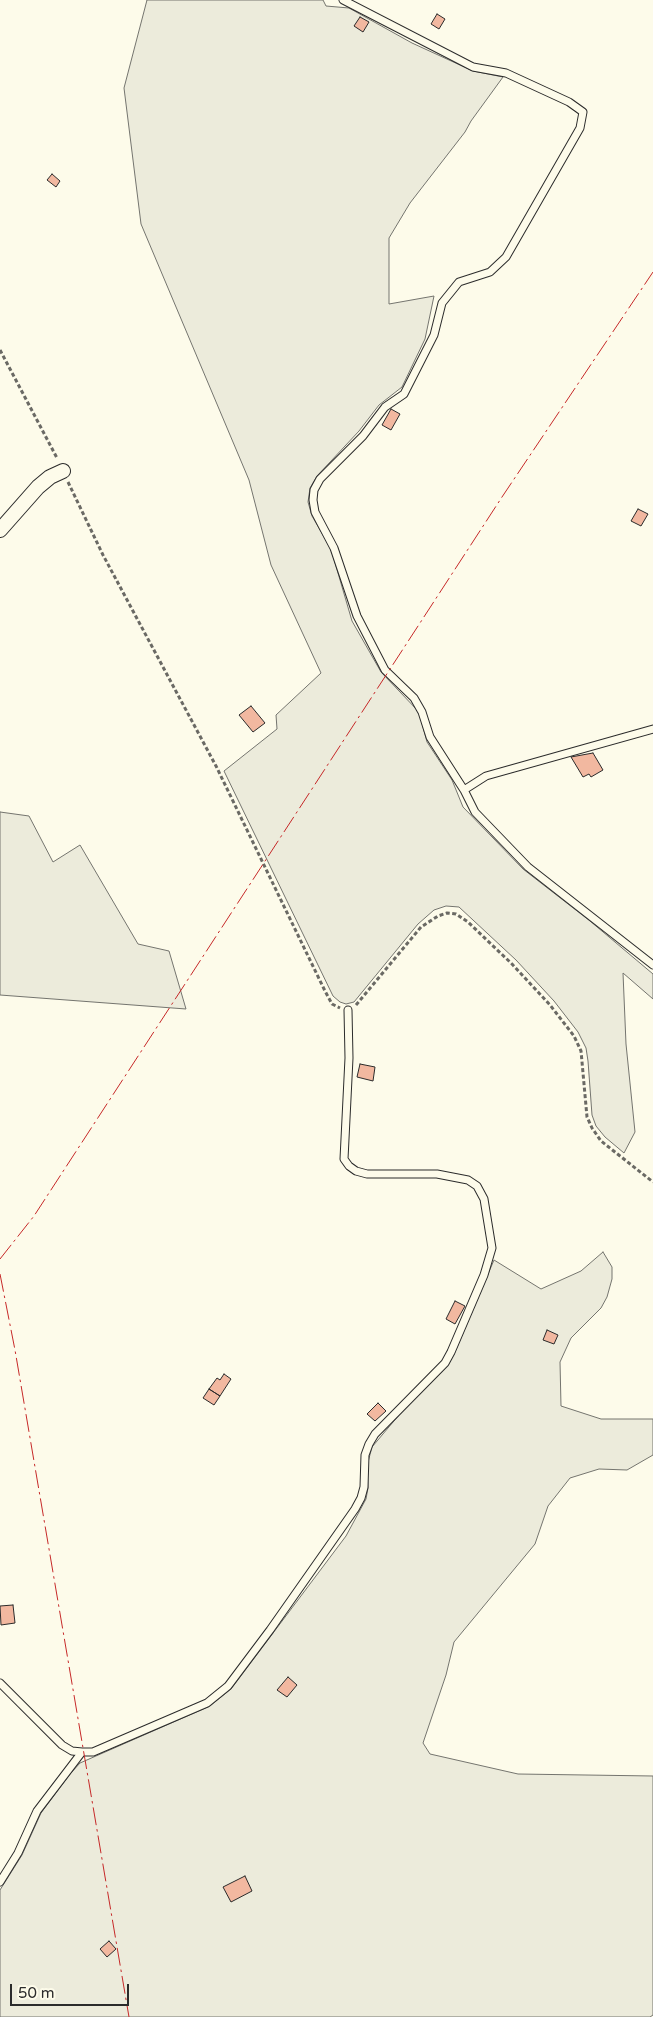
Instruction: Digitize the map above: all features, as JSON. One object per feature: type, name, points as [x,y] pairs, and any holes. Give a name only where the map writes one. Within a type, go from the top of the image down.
[{"type":"street","points":[[0,530],[38,487],[50,477],[63,471]]},
{"type":"lane","points":[[343,0],[473,67],[506,73],[569,102],[583,112],[580,128],[506,257],[490,272],[458,282],[442,302],[434,335],[404,394],[385,406],[363,436],[320,479],[314,490],[313,500],[315,512],[334,548],[357,616],[385,670],[414,698],[422,712],[430,737],[464,790],[475,812],[528,867],[653,965]]},
{"type":"lane","points":[[464,790],[486,776],[653,730]]},
{"type":"lane","points":[[0,1683],[62,1745],[72,1751],[82,1752],[93,1752],[207,1703],[228,1686],[355,1510],[364,1487],[365,1455],[375,1434],[444,1362],[451,1352],[490,1258],[492,1248],[484,1199],[477,1186],[468,1180],[437,1174],[366,1174],[356,1172],[348,1166],[344,1159],[349,1058],[348,1010]]},
{"type":"lane","points":[[0,1882],[18,1853],[37,1811],[82,1752]]},
{"type":"path","points":[[0,350],[63,471],[103,555],[216,766],[332,1004],[348,1010],[355,1006],[421,927],[438,916],[447,913],[456,914],[468,922],[512,964],[550,1005],[574,1036],[581,1051],[587,1117],[592,1128],[601,1141],[653,1182]]},
{"type":"shaded area","points":[[147,0],[323,0],[326,6],[349,8],[412,43],[473,71],[503,77],[465,132],[410,203],[389,238],[389,304],[434,296],[425,339],[402,387],[379,405],[359,431],[317,476],[310,488],[308,502],[312,516],[331,549],[352,621],[381,672],[419,712],[427,742],[452,780],[463,807],[523,869],[590,921],[653,974],[653,999],[623,973],[626,1044],[635,1132],[624,1153],[605,1137],[596,1126],[592,1115],[586,1048],[578,1032],[554,1001],[516,960],[459,907],[446,906],[434,910],[418,924],[354,1002],[346,1004],[333,996],[224,771],[277,729],[276,715],[321,673],[271,565],[249,480],[141,224],[124,88]]},
{"type":"shaded area","points":[[0,812],[29,816],[53,862],[80,845],[138,944],[169,951],[186,1009],[0,995]]},
{"type":"shaded area","points":[[603,1252],[612,1267],[612,1279],[607,1297],[601,1308],[571,1338],[560,1362],[561,1406],[601,1419],[653,1419],[653,1455],[627,1470],[599,1469],[570,1478],[548,1506],[535,1544],[454,1642],[446,1675],[423,1743],[430,1754],[518,1774],[653,1776],[653,2015],[650,2017],[0,2017],[0,1890],[22,1855],[41,1813],[70,1774],[80,1763],[210,1706],[231,1689],[346,1536],[366,1499],[368,1488],[367,1466],[372,1447],[399,1415],[447,1366],[454,1354],[494,1260],[541,1289],[581,1271]]},
{"type":"building","points":[[437,14],[445,19],[439,29],[431,24]]},
{"type":"building","points":[[360,17],[369,22],[363,32],[354,26]]},
{"type":"building","points":[[52,174],[60,181],[56,187],[47,180]]},
{"type":"building","points":[[391,409],[400,414],[391,430],[382,425]]},
{"type":"building","points":[[638,509],[648,514],[641,526],[631,521]]},
{"type":"building","points":[[251,706],[265,723],[253,732],[239,715]]},
{"type":"building","points":[[593,753],[603,770],[591,777],[589,774],[583,777],[571,757]]},
{"type":"building","points":[[360,1064],[375,1067],[373,1081],[357,1077]]},
{"type":"building","points":[[455,1301],[465,1306],[455,1324],[446,1319]]},
{"type":"building","points":[[547,1330],[558,1335],[554,1344],[543,1340]]},
{"type":"building","points":[[224,1374],[231,1379],[220,1396],[209,1389],[217,1378],[220,1380]]},
{"type":"building","points":[[209,1389],[220,1396],[214,1405],[203,1398]]},
{"type":"building","points":[[378,1403],[386,1411],[375,1421],[367,1414]]},
{"type":"building","points":[[13,1605],[15,1623],[1,1625],[0,1606]]},
{"type":"building","points":[[288,1677],[297,1685],[287,1697],[277,1690]]},
{"type":"building","points":[[245,1876],[252,1891],[231,1902],[223,1887]]},
{"type":"building","points":[[109,1941],[116,1949],[107,1957],[100,1949]]},
{"type":"power","points":[[0,1259],[34,1216],[502,497],[653,272]]},
{"type":"power","points":[[0,1274],[15,1350],[129,2017]]}]
